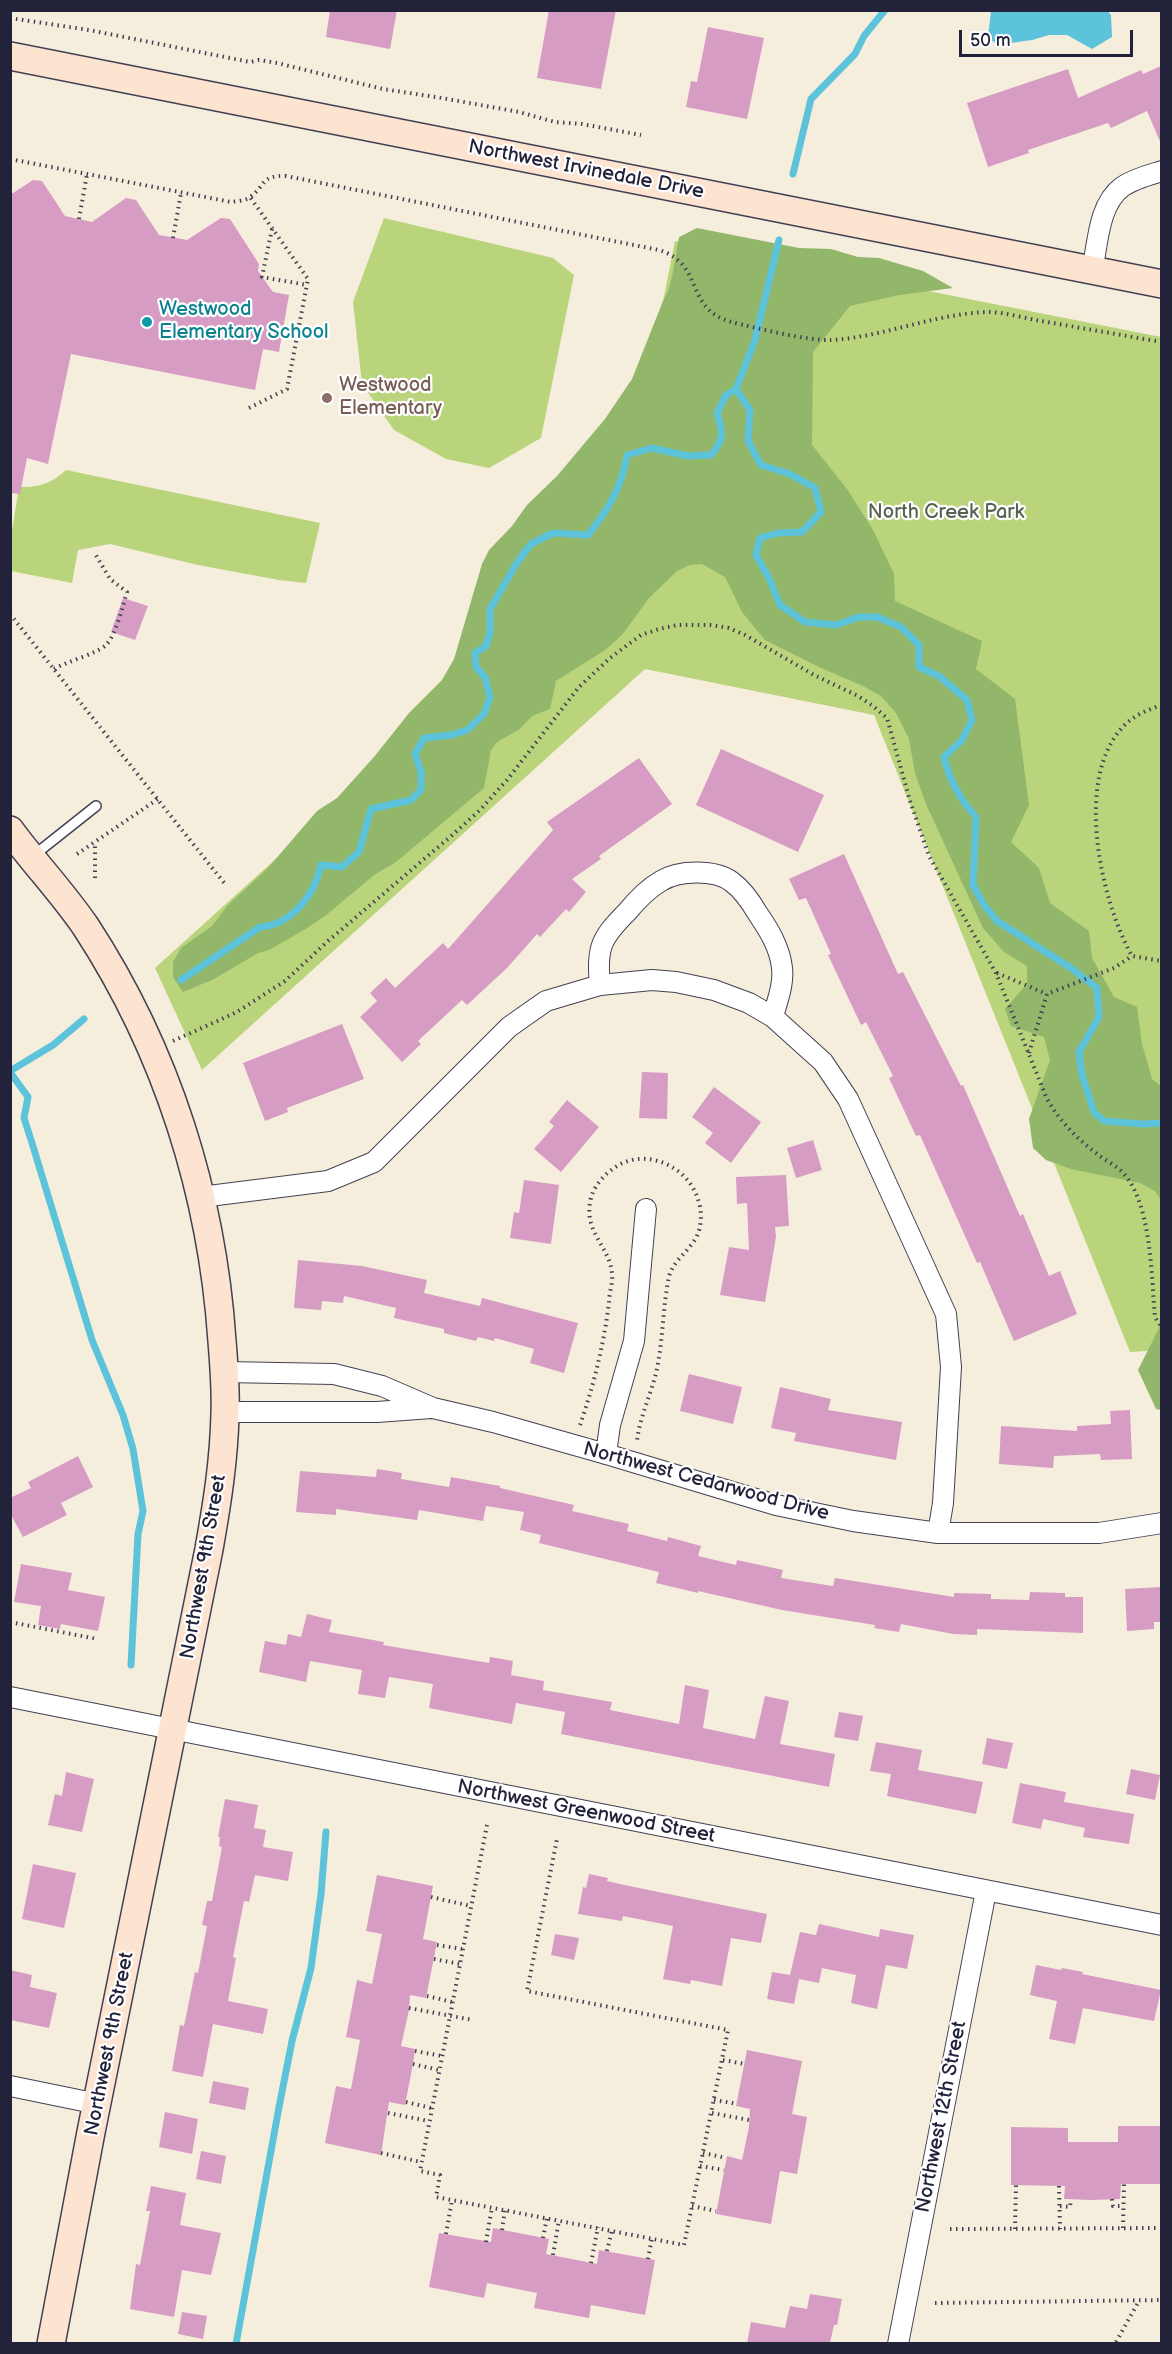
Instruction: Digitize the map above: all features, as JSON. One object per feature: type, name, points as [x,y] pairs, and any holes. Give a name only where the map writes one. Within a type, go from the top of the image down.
[{"type":"street","name":"Northwest Irvinedale Drive","points":[[10,56],[1161,284]]},
{"type":"street","points":[[1092,271],[1105,210],[1111,199],[1122,187],[1161,171]]},
{"type":"street","name":"Northwest 9th Street","points":[[12,835],[33,856],[85,927],[121,987],[153,1049],[177,1112],[201,1197],[216,1271],[224,1372],[223,1460],[217,1503],[51,2343]]},
{"type":"street","points":[[600,985],[597,961],[602,942],[614,925],[661,881],[676,875],[709,873],[730,880],[747,897],[779,953],[782,984],[773,1017]]},
{"type":"street","points":[[201,1197],[328,1181],[374,1162],[509,1027],[546,1001],[600,985],[631,981],[676,982],[723,993],[749,1003],[773,1017],[823,1062],[848,1099],[946,1314],[951,1367],[943,1503],[938,1533]]},
{"type":"street","points":[[606,1454],[610,1425],[634,1341],[646,1209]]},
{"type":"street","name":"Northwest Cedarwood Drive","points":[[224,1372],[334,1374],[382,1386],[433,1408],[606,1454],[776,1506],[853,1521],[938,1533],[1099,1533],[1161,1523]]},
{"type":"street","name":"Northwest Cedarwood Drive","points":[[225,1412],[377,1412],[433,1408]]},
{"type":"street","name":"Northwest Greenwood Street","points":[[10,1697],[1161,1925]]},
{"type":"street","name":"Northwest 12th Street","points":[[898,2343],[986,1891]]},
{"type":"street","points":[[10,2086],[98,2104]]},
{"type":"lane","points":[[33,856],[96,806]]},
{"type":"path","points":[[10,18],[89,30],[250,62],[259,60],[277,63],[383,89],[442,98],[555,122],[582,124],[641,135]]},
{"type":"path","points":[[10,159],[231,202],[250,197],[266,179],[286,176],[659,250],[674,256],[687,268],[703,305],[709,311],[734,323],[828,340],[859,336],[946,315],[990,312],[1161,342]]},
{"type":"path","points":[[79,219],[87,174]]},
{"type":"path","points":[[173,238],[181,193]]},
{"type":"path","points":[[249,408],[287,389],[308,279],[250,197]]},
{"type":"path","points":[[272,228],[262,277],[307,285]]},
{"type":"path","points":[[54,669],[107,644],[128,592],[110,579],[94,552]]},
{"type":"path","points":[[10,614],[225,884]]},
{"type":"path","points":[[1132,956],[1113,914],[1100,852],[1096,809],[1098,777],[1105,755],[1121,728],[1132,718],[1161,705]]},
{"type":"path","points":[[77,854],[158,799]]},
{"type":"path","points":[[95,843],[95,878]]},
{"type":"path","points":[[996,973],[1047,993],[1114,968],[1132,956],[1161,961]]},
{"type":"path","points":[[1029,1054],[1047,993]]},
{"type":"path","points":[[10,1622],[97,1638]]},
{"type":"path","points":[[487,1825],[420,2171],[440,2175],[436,2197],[684,2245],[728,2030],[527,1991],[557,1839]]},
{"type":"path","points":[[431,1897],[471,1906]]},
{"type":"path","points":[[437,1945],[462,1949]]},
{"type":"path","points":[[434,1959],[460,1964]]},
{"type":"path","points":[[427,1996],[452,2002]]},
{"type":"path","points":[[409,2008],[473,2020]]},
{"type":"path","points":[[415,2051],[442,2056]]},
{"type":"path","points":[[723,2060],[745,2064]]},
{"type":"path","points":[[413,2064],[439,2070]]},
{"type":"path","points":[[714,2100],[737,2104]]},
{"type":"path","points":[[406,2102],[431,2108]]},
{"type":"path","points":[[388,2113],[429,2121]]},
{"type":"path","points":[[712,2113],[749,2120]]},
{"type":"path","points":[[381,2152],[422,2162]]},
{"type":"path","points":[[703,2153],[726,2158]]},
{"type":"path","points":[[700,2166],[724,2170]]},
{"type":"path","points":[[1123,2228],[1125,2184]]},
{"type":"path","points":[[1015,2229],[1016,2185]]},
{"type":"path","points":[[1059,2186],[1060,2229]]},
{"type":"path","points":[[1112,2199],[1113,2206],[1124,2206]]},
{"type":"path","points":[[446,2234],[452,2200]]},
{"type":"path","points":[[1060,2206],[1070,2207],[1071,2200]]},
{"type":"path","points":[[692,2206],[716,2211]]},
{"type":"path","points":[[486,2242],[492,2207]]},
{"type":"path","points":[[502,2230],[505,2210]]},
{"type":"path","points":[[543,2238],[547,2217]]},
{"type":"path","points":[[553,2255],[559,2220]]},
{"type":"path","points":[[591,2263],[598,2227]]},
{"type":"path","points":[[950,2229],[1161,2228]]},
{"type":"path","points":[[607,2251],[612,2230]]},
{"type":"path","points":[[648,2259],[652,2238]]},
{"type":"path","points":[[1116,2342],[1139,2300]]},
{"type":"path","points":[[935,2303],[1161,2300]]},
{"type":"green space","points":[[384,218],[553,258],[574,275],[541,438],[489,468],[446,459],[394,430],[362,384],[353,302]]},
{"type":"green space","points":[[697,228],[799,248],[831,249],[858,257],[879,258],[923,271],[953,288],[899,295],[850,306],[813,352],[812,445],[847,489],[873,530],[894,574],[895,601],[982,641],[976,669],[1015,699],[1029,805],[1011,842],[1039,868],[1050,903],[1089,931],[1092,958],[1114,997],[1137,1007],[1142,1044],[1152,1079],[1161,1086],[1161,1200],[1155,1191],[1140,1183],[1071,1169],[1046,1160],[1033,1148],[1029,1119],[1050,1060],[1044,1037],[1011,1026],[1005,1009],[1027,984],[1027,966],[1004,952],[983,928],[926,804],[915,773],[909,739],[896,713],[881,696],[765,640],[742,612],[725,577],[702,564],[690,565],[677,571],[649,598],[622,635],[605,650],[556,681],[550,709],[532,716],[520,729],[497,742],[491,750],[484,788],[396,862],[374,875],[325,916],[304,930],[214,979],[183,992],[173,977],[173,962],[181,948],[212,926],[228,905],[268,868],[317,811],[337,798],[409,713],[442,680],[454,659],[482,564],[489,550],[512,526],[527,505],[557,476],[605,419],[632,379],[669,287],[679,237]]},
{"type":"green space","name":"North Creek Park","points":[[675,241],[1161,337],[1161,1350],[1130,1352],[874,715],[645,669],[202,1070],[155,968],[613,554]]},
{"type":"green space","points":[[66,470],[320,523],[306,583],[198,565],[110,544],[78,550],[72,583],[11,571],[11,537],[19,487],[45,484]]},
{"type":"green space","points":[[1161,1312],[1162,1410],[1156,1409],[1138,1370],[1159,1328]]},
{"type":"water","points":[[991,11],[1108,11],[1111,15],[1112,37],[1092,49],[1067,35],[1049,35],[997,45],[988,37]]},
{"type":"building","points":[[330,10],[397,10],[390,49],[326,37]]},
{"type":"building","points":[[549,10],[616,10],[601,89],[537,78]]},
{"type":"building","points":[[708,27],[764,38],[747,119],[686,107],[691,81],[697,82]]},
{"type":"building","points":[[1161,66],[1161,144],[1147,111],[1111,128],[1108,123],[1028,150],[1029,153],[988,167],[967,103],[1068,69],[1078,98],[1141,70],[1143,74]]},
{"type":"building","name":"Westwood Elementary School","points":[[33,180],[42,181],[65,216],[92,222],[126,198],[136,200],[159,235],[187,240],[221,218],[230,219],[259,264],[258,271],[273,292],[289,295],[279,352],[263,349],[255,390],[71,354],[48,464],[27,458],[20,494],[10,493],[10,195]]},
{"type":"building","points":[[123,598],[148,606],[135,640],[111,632]]},
{"type":"building","points":[[721,749],[824,795],[798,852],[696,805]]},
{"type":"building","points":[[639,758],[672,804],[599,856],[601,859],[572,879],[586,892],[569,912],[566,909],[540,937],[537,934],[507,968],[467,1005],[462,1000],[418,1041],[421,1044],[402,1062],[360,1017],[377,1001],[370,993],[386,978],[395,988],[443,943],[448,949],[553,830],[547,822]]},
{"type":"building","points":[[844,854],[898,974],[903,972],[961,1086],[963,1085],[1020,1216],[1023,1214],[1049,1276],[1060,1271],[1077,1314],[1014,1341],[980,1262],[977,1263],[920,1135],[916,1136],[889,1078],[893,1076],[866,1022],[861,1025],[828,955],[831,954],[806,898],[799,900],[789,879]]},
{"type":"building","points":[[342,1024],[364,1079],[287,1108],[288,1112],[265,1121],[243,1063]]},
{"type":"building","points":[[642,1072],[668,1073],[667,1119],[639,1118]]},
{"type":"building","points":[[714,1087],[761,1122],[731,1163],[705,1143],[713,1133],[692,1117]]},
{"type":"building","points":[[567,1100],[599,1127],[561,1172],[534,1149],[554,1126],[549,1122]]},
{"type":"building","points":[[813,1140],[822,1170],[796,1178],[787,1148]]},
{"type":"building","points":[[786,1175],[789,1226],[775,1227],[776,1237],[765,1302],[720,1295],[729,1247],[749,1250],[747,1203],[737,1204],[736,1177]]},
{"type":"building","points":[[524,1180],[559,1185],[551,1244],[510,1238],[514,1212],[519,1213]]},
{"type":"building","points":[[298,1260],[362,1266],[427,1280],[424,1293],[480,1306],[482,1298],[578,1323],[564,1373],[530,1363],[534,1349],[495,1338],[494,1341],[478,1337],[476,1341],[444,1333],[444,1329],[394,1318],[396,1308],[344,1296],[343,1303],[322,1301],[321,1310],[294,1308]]},
{"type":"building","points":[[689,1374],[742,1387],[733,1424],[680,1411]]},
{"type":"building","points":[[780,1387],[831,1399],[828,1410],[902,1422],[896,1460],[794,1441],[796,1433],[771,1428]]},
{"type":"building","points":[[1130,1410],[1132,1459],[1101,1460],[1100,1454],[1054,1456],[1053,1468],[999,1464],[1001,1426],[1077,1431],[1077,1426],[1111,1424],[1110,1411]]},
{"type":"building","points":[[78,1456],[93,1487],[61,1503],[67,1515],[23,1537],[10,1513],[10,1498],[31,1488],[28,1482]]},
{"type":"building","points":[[377,1469],[402,1473],[401,1479],[449,1487],[451,1477],[500,1486],[500,1488],[574,1505],[572,1511],[629,1524],[627,1531],[667,1541],[668,1537],[701,1546],[698,1556],[736,1565],[737,1560],[783,1570],[781,1578],[833,1586],[835,1578],[954,1597],[954,1593],[991,1594],[991,1599],[1029,1600],[1030,1592],[1065,1593],[1065,1597],[1083,1597],[1083,1633],[977,1629],[977,1635],[953,1634],[901,1624],[899,1632],[874,1628],[875,1625],[782,1610],[698,1591],[698,1593],[656,1583],[659,1572],[539,1543],[541,1535],[520,1530],[524,1512],[486,1506],[483,1521],[419,1510],[417,1520],[336,1509],[336,1515],[296,1512],[300,1471],[376,1477]]},
{"type":"building","points":[[21,1564],[72,1573],[68,1590],[105,1597],[98,1631],[61,1624],[60,1629],[38,1625],[41,1606],[14,1602]]},
{"type":"building","points":[[1161,1587],[1161,1622],[1154,1622],[1154,1629],[1127,1631],[1125,1589]]},
{"type":"building","points":[[307,1614],[332,1620],[329,1632],[384,1642],[383,1645],[489,1663],[490,1657],[513,1661],[511,1675],[544,1681],[543,1690],[612,1702],[610,1710],[679,1724],[685,1685],[709,1690],[703,1728],[755,1739],[765,1696],[789,1701],[780,1744],[835,1754],[829,1787],[561,1734],[565,1712],[516,1703],[512,1724],[429,1708],[433,1684],[389,1677],[385,1698],[358,1694],[362,1670],[310,1661],[306,1682],[259,1672],[265,1641],[286,1645],[288,1634],[301,1637]]},
{"type":"building","points":[[839,1712],[863,1716],[858,1741],[834,1737]]},
{"type":"building","points":[[987,1738],[1013,1743],[1007,1769],[982,1764]]},
{"type":"building","points":[[876,1742],[922,1750],[918,1770],[983,1782],[976,1814],[887,1796],[891,1774],[870,1771]]},
{"type":"building","points":[[1131,1769],[1160,1775],[1155,1800],[1126,1794]]},
{"type":"building","points":[[66,1772],[94,1779],[82,1832],[48,1825],[55,1794],[62,1796]]},
{"type":"building","points":[[1020,1783],[1066,1792],[1064,1802],[1134,1814],[1129,1844],[1083,1837],[1085,1828],[1043,1819],[1041,1829],[1012,1823]]},
{"type":"building","points":[[225,1799],[258,1805],[254,1828],[266,1830],[263,1847],[293,1852],[288,1881],[255,1875],[249,1902],[244,1901],[233,1957],[236,1958],[228,2001],[268,2009],[263,2034],[213,2024],[203,2077],[172,2071],[180,2025],[184,2026],[195,1972],[198,1973],[207,1926],[202,1925],[207,1901],[212,1901],[222,1847],[219,1846],[220,1837],[218,1837]]},
{"type":"building","points":[[33,1864],[76,1873],[64,1928],[22,1919]]},
{"type":"building","points":[[589,1874],[629,1886],[767,1914],[761,1943],[731,1938],[722,1986],[691,1980],[690,1984],[663,1979],[673,1926],[623,1916],[622,1921],[578,1914],[583,1887],[586,1888]]},
{"type":"building","points":[[377,1875],[433,1886],[423,1939],[437,1942],[426,1998],[410,1995],[401,2046],[415,2049],[413,2064],[405,2105],[389,2102],[381,2155],[325,2143],[336,2086],[351,2089],[360,2040],[346,2037],[357,1980],[372,1984],[382,1934],[366,1931]]},
{"type":"building","points":[[819,1924],[879,1937],[880,1929],[914,1935],[907,1969],[886,1965],[877,2009],[851,2003],[856,1975],[822,1968],[819,1983],[799,1979],[794,2004],[767,1999],[772,1972],[790,1975],[800,1932],[816,1935]]},
{"type":"building","points":[[555,1934],[579,1938],[574,1960],[551,1955]]},
{"type":"building","points":[[1036,1965],[1083,1972],[1082,1974],[1161,1990],[1154,2021],[1083,2008],[1075,2044],[1049,2039],[1057,2001],[1030,1995]]},
{"type":"building","points":[[10,1970],[32,1975],[30,1987],[57,1993],[49,2028],[10,2020]]},
{"type":"building","points":[[747,2050],[802,2061],[792,2114],[807,2117],[797,2174],[780,2171],[771,2224],[716,2214],[727,2156],[742,2160],[749,2127],[750,2109],[736,2106]]},
{"type":"building","points":[[213,2081],[249,2088],[245,2110],[209,2103]]},
{"type":"building","points":[[165,2112],[198,2119],[192,2154],[159,2147]]},
{"type":"building","points":[[1118,2126],[1161,2126],[1161,2184],[1121,2184],[1120,2199],[1091,2200],[1064,2199],[1065,2186],[1011,2185],[1011,2127],[1068,2128],[1068,2142],[1118,2142]]},
{"type":"building","points":[[201,2151],[226,2156],[221,2184],[196,2179]]},
{"type":"building","points":[[151,2186],[186,2193],[180,2225],[221,2233],[211,2275],[182,2270],[174,2317],[130,2309],[136,2264],[140,2265],[150,2211],[146,2211]]},
{"type":"building","points":[[493,2228],[549,2239],[546,2254],[597,2264],[599,2250],[655,2260],[645,2315],[591,2305],[589,2318],[534,2308],[537,2293],[487,2283],[484,2298],[429,2287],[439,2233],[491,2242]]},
{"type":"building","points":[[810,2294],[842,2299],[837,2325],[834,2325],[830,2343],[747,2343],[751,2322],[785,2328],[790,2306],[807,2309]]},
{"type":"building","points":[[182,2312],[207,2316],[203,2339],[178,2334]]},
{"type":"waterway","points":[[793,174],[811,99],[855,54],[864,36],[885,10]]},
{"type":"waterway","points":[[181,980],[260,927],[282,921],[292,914],[308,897],[321,865],[342,867],[359,852],[371,809],[411,800],[421,790],[421,771],[415,754],[424,738],[452,735],[467,730],[484,714],[490,697],[485,677],[476,667],[475,653],[486,646],[490,632],[490,609],[518,561],[531,544],[553,533],[588,535],[613,498],[622,477],[627,455],[652,448],[688,456],[711,455],[722,435],[717,413],[726,395],[736,389],[755,340],[779,240]]},
{"type":"waterway","points":[[736,389],[750,410],[748,441],[761,465],[790,474],[815,488],[821,512],[802,532],[778,533],[760,538],[756,555],[780,605],[805,622],[836,625],[859,617],[877,617],[901,627],[919,645],[919,667],[939,676],[967,700],[972,720],[962,740],[944,757],[956,789],[976,817],[973,885],[984,905],[997,921],[1071,968],[1097,988],[1099,1017],[1079,1052],[1082,1075],[1094,1112],[1104,1121],[1162,1123]]},
{"type":"waterway","points":[[10,1071],[53,1045],[84,1019]]},
{"type":"waterway","points":[[10,1072],[28,1097],[24,1118],[92,1340],[123,1415],[133,1449],[143,1511],[138,1534],[131,1665]]},
{"type":"waterway","points":[[236,2344],[292,2041],[311,1968],[321,1894],[326,1832]]},
{"type":"place","name":"Westwood Elementary School","points":[[147,322]]},
{"type":"place","name":"Westwood Elementary","points":[[327,398]]}]
